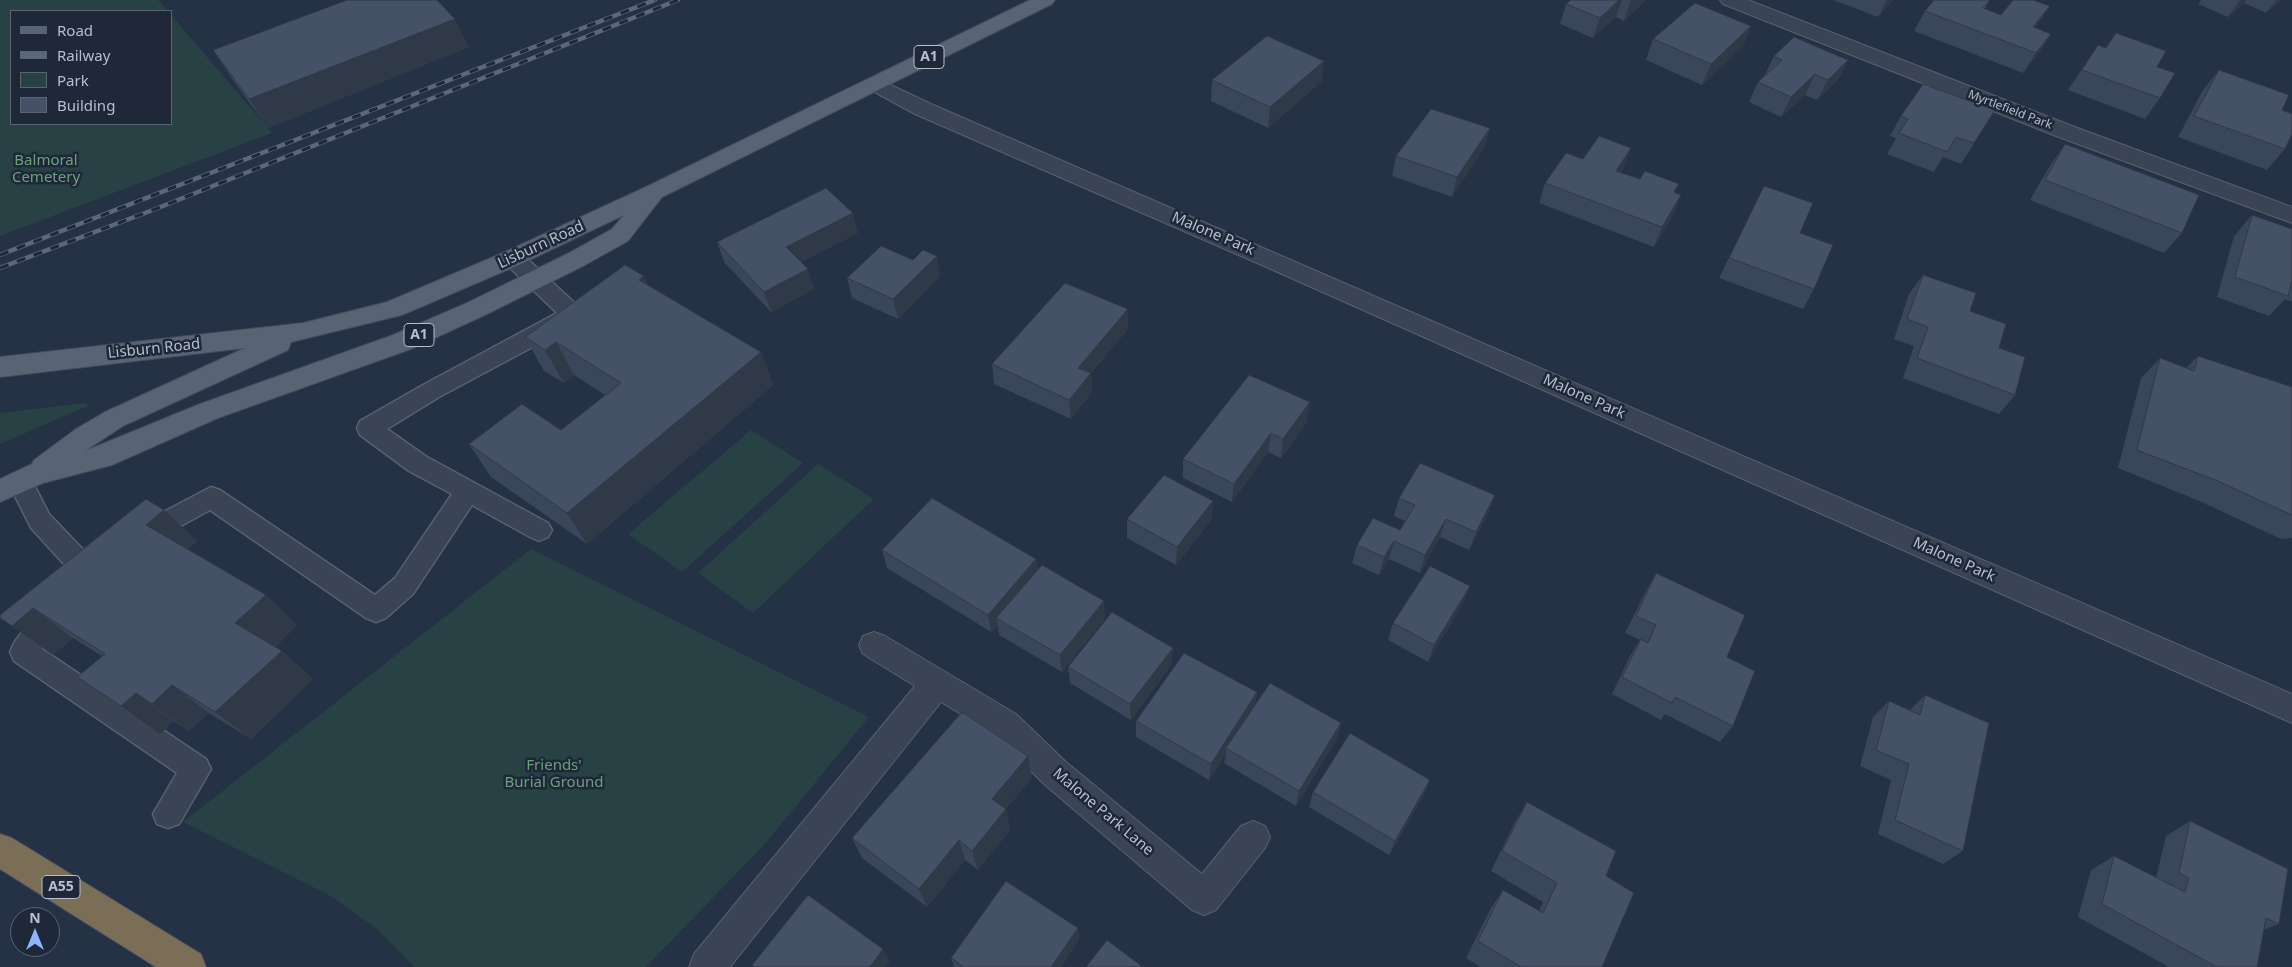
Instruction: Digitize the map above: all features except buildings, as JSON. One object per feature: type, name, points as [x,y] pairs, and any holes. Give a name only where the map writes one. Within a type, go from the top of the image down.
[{"type":"highway","name":"A55","points":[[0,850],[188,967]]},
{"type":"main road","name":"Lisburn Road","points":[[0,367],[303,332],[393,309],[513,258],[656,191],[1045,0]]},
{"type":"main road","name":"A1","points":[[19,482],[102,457],[209,411],[402,342],[476,309],[620,235],[656,191]]},
{"type":"main road","name":"A1","points":[[19,482],[85,436],[114,420],[303,332]]},
{"type":"street","name":"Myrtlefield Park","points":[[1730,0],[2064,130],[2292,215]]},
{"type":"street","name":"Malone Park","points":[[876,84],[923,109],[1281,264],[2292,709]]},
{"type":"street","name":"Malone Park Lane","points":[[874,645],[1005,724],[1054,773],[1204,898],[1253,838]]},
{"type":"street","points":[[707,967],[938,683]]},
{"type":"lane","points":[[513,258],[573,315],[431,391],[369,428],[418,464],[539,530]]},
{"type":"lane","points":[[19,482],[40,521],[83,567]]},
{"type":"lane","points":[[168,814],[196,769],[24,652],[83,567],[211,498],[376,610],[404,586],[468,491]]},
{"type":"green space","name":"Balmoral Cemetery","points":[[0,0],[158,0],[167,10],[10,10],[10,125],[172,125],[172,16],[272,133],[0,236]]},
{"type":"green space","points":[[84,403],[90,405],[0,444],[0,413]]},
{"type":"green space","points":[[751,430],[803,463],[682,572],[628,534]]},
{"type":"green space","points":[[818,464],[874,499],[753,613],[698,573]]},
{"type":"green space","name":"Friends' Burial Ground","points":[[531,549],[869,717],[765,844],[646,967],[414,967],[376,928],[329,895],[183,822]]},
{"type":"railway","points":[[0,255],[655,0]]},
{"type":"railway","points":[[0,268],[153,210],[678,0]]}]
